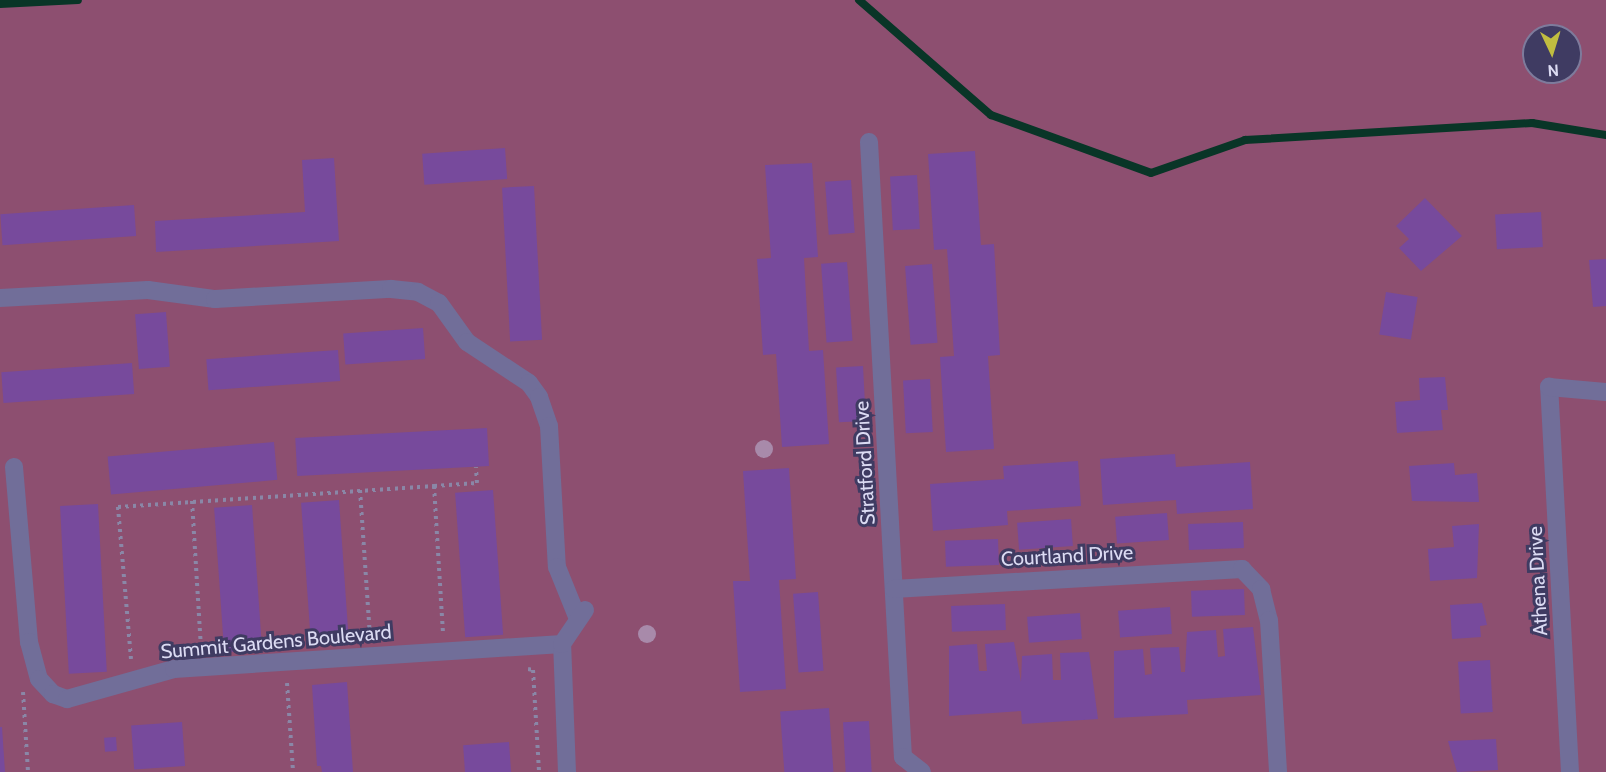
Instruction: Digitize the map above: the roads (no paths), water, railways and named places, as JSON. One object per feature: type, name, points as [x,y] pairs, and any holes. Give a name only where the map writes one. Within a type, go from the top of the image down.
[{"type":"street","name":"Stratford Drive","points":[[869,142],[903,757],[922,772]]},
{"type":"street","points":[[0,298],[148,290],[215,299],[391,289],[418,292],[439,303],[467,342],[529,383],[539,397],[549,426],[557,567],[582,613],[562,644],[567,772]]},
{"type":"street","name":"Athena Drive","points":[[1570,772],[1549,387],[1606,392]]},
{"type":"street","name":"Summit Gardens Boulevard","points":[[14,467],[28,642],[39,679],[53,694],[67,699],[132,679],[202,667],[562,644]]},
{"type":"street","name":"Courtland Drive","points":[[894,589],[1242,569],[1261,589],[1269,620],[1278,772]]},
{"type":"waterway","points":[[0,4],[78,0]]},
{"type":"waterway","points":[[859,0],[991,115],[1151,173],[1245,140],[1532,123],[1606,135]]}]
